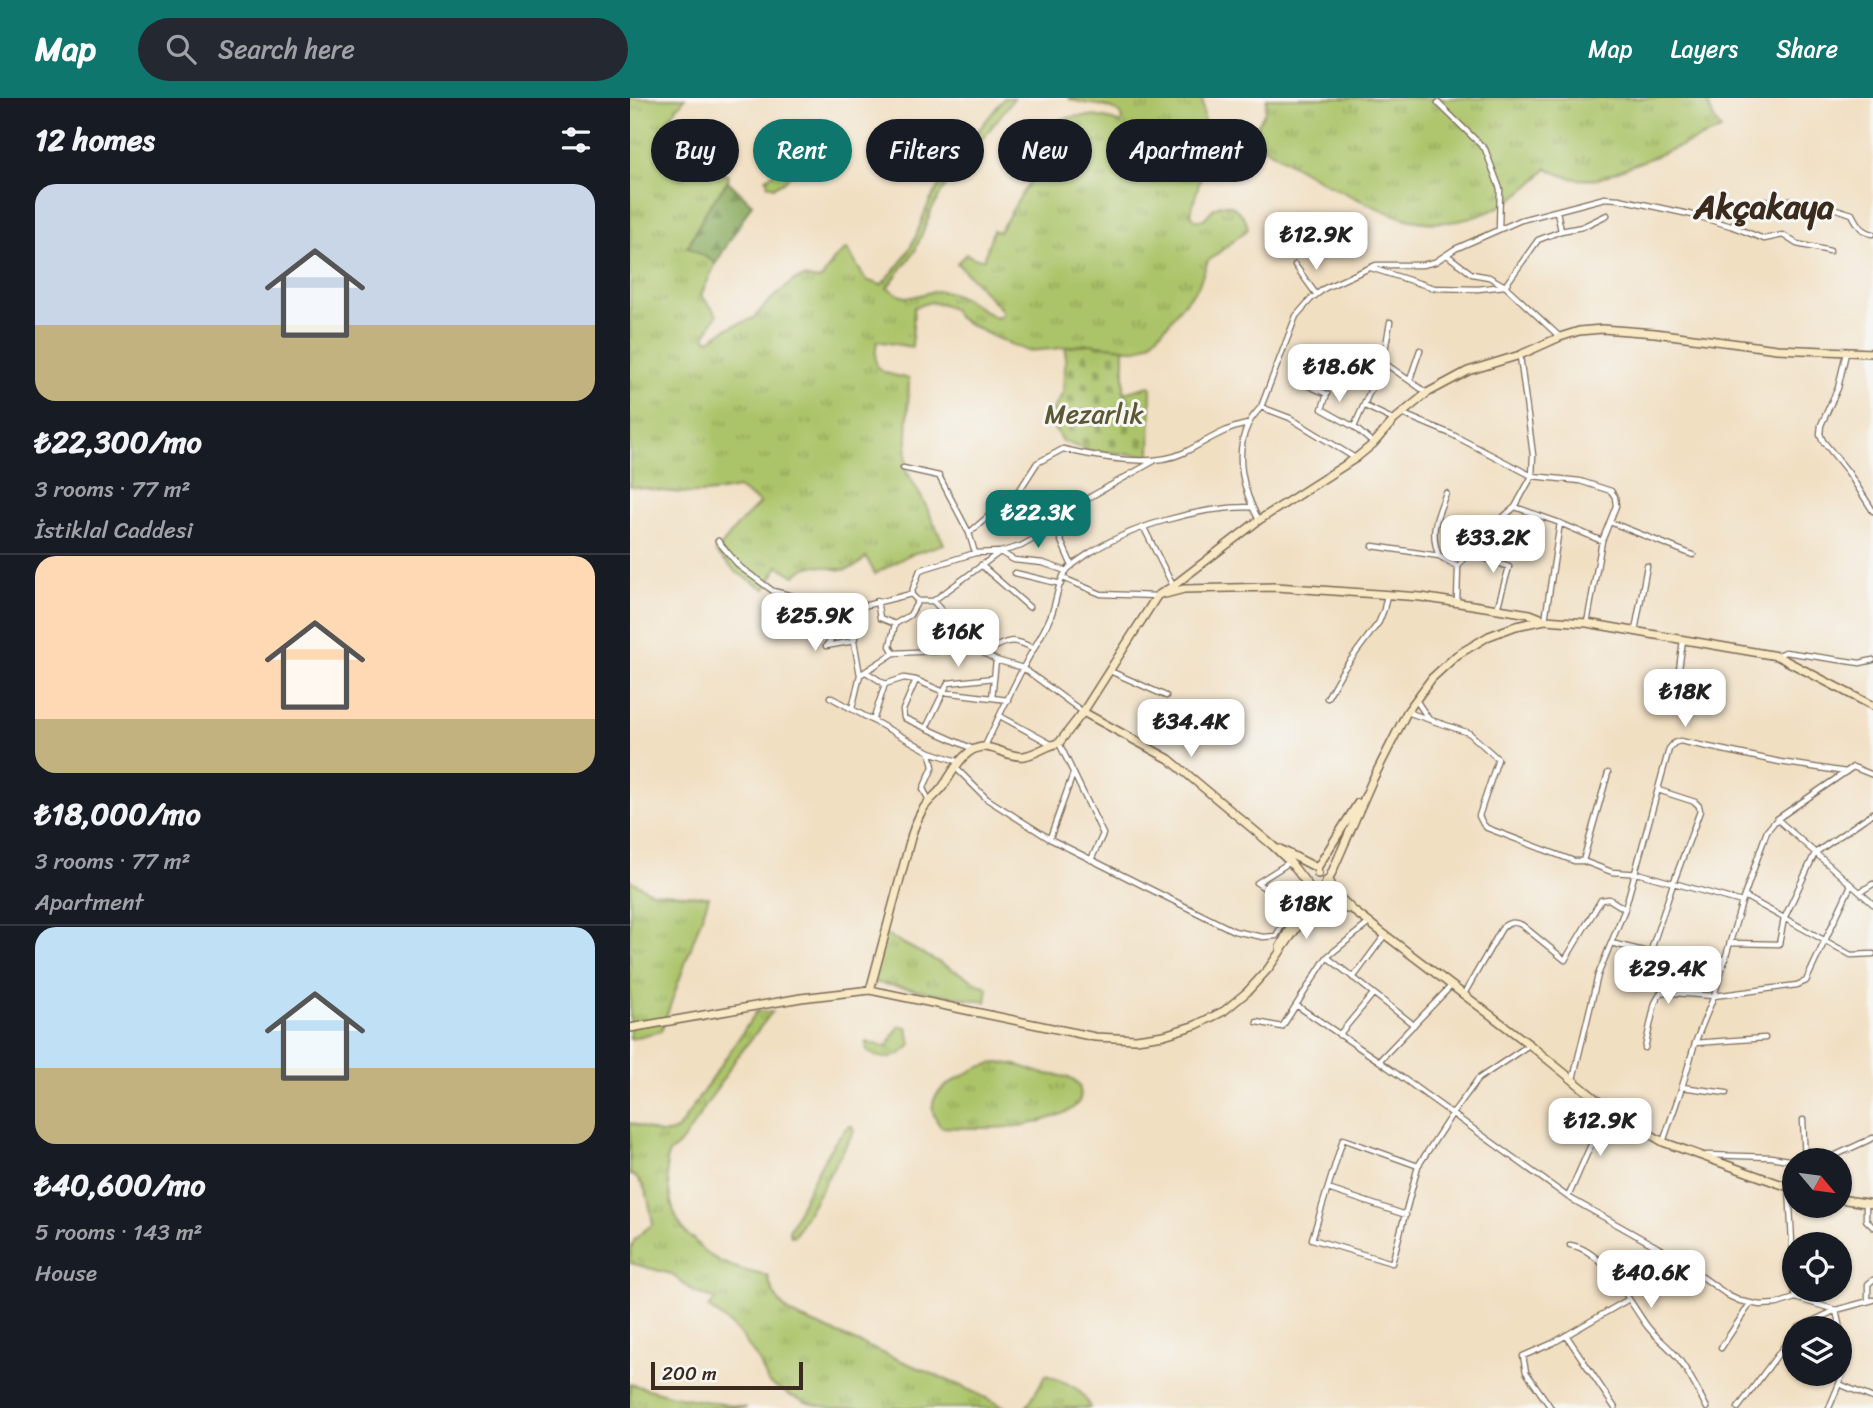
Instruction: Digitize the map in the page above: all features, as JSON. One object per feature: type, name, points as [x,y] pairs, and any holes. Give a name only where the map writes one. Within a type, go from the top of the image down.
[{"type":"street","points":[[1438,103],[1485,149],[1500,189],[1499,229]]},
{"type":"street","points":[[1259,520],[1245,487],[1242,441],[1249,424],[1261,407],[1299,312],[1316,294],[1332,284],[1371,267],[1429,264],[1455,249],[1521,220],[1600,199],[1615,198],[1693,215],[1764,239],[1783,235],[1797,244],[1830,251]]},
{"type":"street","points":[[1731,226],[1750,206],[1779,199],[1831,206],[1852,214],[1860,228],[1873,234]]},
{"type":"street","points":[[1557,211],[1561,231]]},
{"type":"street","points":[[1371,267],[1434,288],[1478,289],[1505,286],[1538,240],[1561,231],[1582,227],[1607,215]]},
{"type":"street","points":[[1447,256],[1472,274],[1489,277],[1505,286],[1560,337]]},
{"type":"street","points":[[1295,265],[1316,294]]},
{"type":"street","points":[[1354,427],[1383,362],[1390,322]]},
{"type":"street","points":[[870,990],[912,834],[929,800],[941,789],[958,765],[974,749],[985,746],[1023,756],[1056,743],[1083,712],[1157,596],[1259,520],[1356,458],[1394,420],[1427,393],[1468,372],[1579,331],[1602,329],[1777,349],[1873,353]]},
{"type":"street","points":[[1410,379],[1420,350]]},
{"type":"street","points":[[1846,353],[1838,388],[1821,425],[1820,434],[1873,511]]},
{"type":"street","points":[[1457,602],[1458,567],[1473,543],[1515,507],[1532,476],[1533,455],[1520,355]]},
{"type":"street","points":[[1383,362],[1427,393]]},
{"type":"street","points":[[1302,383],[1327,394],[1321,409],[1354,427],[1373,443]]},
{"type":"street","points":[[1365,406],[1394,420]]},
{"type":"street","points":[[1261,407],[1290,418],[1356,458]]},
{"type":"street","points":[[1402,414],[1451,434],[1532,476],[1580,481],[1611,491],[1616,506],[1602,541],[1587,623]]},
{"type":"street","points":[[911,594],[918,600],[933,601],[1000,552],[1021,545],[1055,527],[1090,497],[1154,461],[1180,455],[1236,426],[1249,424]]},
{"type":"street","points":[[969,533],[1021,488],[1037,463],[1063,449],[1091,456],[1154,461]]},
{"type":"street","points":[[903,467],[939,476],[969,533],[975,553]]},
{"type":"street","points":[[1439,556],[1434,544],[1433,530],[1446,493]]},
{"type":"street","points":[[985,746],[1051,617],[1066,571],[1099,547],[1144,528],[1182,516],[1233,507],[1252,507]]},
{"type":"street","points":[[1515,507],[1602,541]]},
{"type":"street","points":[[1609,522],[1693,555]]},
{"type":"street","points":[[1545,621],[1560,523]]},
{"type":"street","points":[[1055,527],[1072,566]]},
{"type":"street","points":[[1144,528],[1173,586]]},
{"type":"street","points":[[718,541],[740,567],[773,591],[805,599],[835,613],[854,641],[860,675],[852,709]]},
{"type":"street","points":[[1373,546],[1439,556],[1458,567]]},
{"type":"street","points":[[911,594],[920,570],[975,553],[1000,552],[1014,560],[1043,563],[1066,571]]},
{"type":"street","points":[[1467,552],[1509,567],[1497,609]]},
{"type":"street","points":[[981,565],[1029,607]]},
{"type":"street","points":[[1635,631],[1647,566]]},
{"type":"street","points":[[1015,573],[1061,584]]},
{"type":"street","points":[[1063,578],[1101,594],[1157,596],[1184,589],[1276,587],[1387,594],[1530,614],[1545,621]]},
{"type":"street","points":[[835,613],[911,594]]},
{"type":"street","points":[[1327,698],[1343,670],[1379,622],[1387,594]]},
{"type":"street","points":[[894,653],[890,646],[895,624],[910,615],[918,600]]},
{"type":"street","points":[[877,601],[880,618],[895,624]]},
{"type":"street","points":[[933,601],[984,653],[996,660],[1023,668],[1083,712],[1170,759],[1272,845],[1309,885],[1355,912]]},
{"type":"street","points":[[854,641],[863,607]]},
{"type":"street","points":[[630,1028],[802,998],[870,990],[1095,1037],[1136,1039],[1164,1035],[1196,1025],[1224,1011],[1247,992],[1268,969],[1325,886],[1372,781],[1407,712],[1432,678],[1457,655],[1489,636],[1516,626],[1545,621],[1587,623],[1777,656],[1873,706]]},
{"type":"street","points":[[843,624],[826,646],[854,641]]},
{"type":"street","points":[[860,675],[894,653],[938,650],[954,624]]},
{"type":"street","points":[[1683,639],[1677,684],[1719,698]]},
{"type":"street","points":[[984,653],[1006,642],[1020,641],[1034,649]]},
{"type":"street","points":[[1777,656],[1785,652],[1860,663],[1873,660]]},
{"type":"street","points":[[992,698],[996,660]]},
{"type":"street","points":[[1108,671],[1167,696]]},
{"type":"street","points":[[866,672],[885,684],[904,678],[944,692],[1008,700]]},
{"type":"street","points":[[926,728],[948,682],[994,678]]},
{"type":"street","points":[[916,680],[902,710],[904,718],[974,749]]},
{"type":"street","points":[[873,721],[885,684]]},
{"type":"street","points":[[830,697],[958,765],[987,799],[1050,838],[1234,931],[1263,937],[1276,936],[1286,918],[1288,908],[1282,899],[1257,883],[1290,862]]},
{"type":"street","points":[[1416,700],[1429,718]]},
{"type":"street","points":[[1407,712],[1469,733],[1498,759],[1479,816],[1483,824],[1574,861],[1743,899],[1851,955],[1873,954]]},
{"type":"street","points":[[1000,716],[1056,743],[1103,834],[1091,860]]},
{"type":"street","points":[[1573,1079],[1598,975],[1636,874],[1669,748],[1680,741],[1780,762],[1846,772]]},
{"type":"street","points":[[929,800],[923,789],[933,767],[930,752]]},
{"type":"street","points":[[1663,1142],[1767,831],[1777,819],[1853,767],[1873,775]]},
{"type":"street","points":[[1050,838],[1073,773]]},
{"type":"street","points":[[1583,862],[1608,773]]},
{"type":"street","points":[[1268,969],[1293,922],[1311,878],[1372,781]]},
{"type":"street","points":[[1650,953],[1700,808],[1695,802],[1658,790]]},
{"type":"street","points":[[1730,943],[1779,944],[1784,919],[1815,853],[1873,813]]},
{"type":"street","points":[[1777,819],[1873,904]]},
{"type":"street","points":[[1272,845],[1317,871],[1355,912],[1530,1045],[1607,1108],[1663,1142],[1782,1185]]},
{"type":"street","points":[[1860,892],[1873,884]]},
{"type":"street","points":[[1645,1048],[1655,1003],[1661,992],[1714,996],[1802,984],[1808,978],[1851,885]]},
{"type":"street","points":[[1464,995],[1502,928],[1508,923],[1522,925],[1565,960],[1601,900],[1609,899],[1625,909]]},
{"type":"street","points":[[1257,1022],[1282,1027],[1327,957],[1369,923]]},
{"type":"street","points":[[1353,978],[1385,935]]},
{"type":"street","points":[[1611,943],[1676,959],[1726,959]]},
{"type":"street","points":[[1327,957],[1414,1025]]},
{"type":"street","points":[[1379,1061],[1451,985]]},
{"type":"street","points":[[1339,1035],[1373,994]]},
{"type":"street","points":[[1296,1005],[1379,1061],[1568,1197],[1673,1256],[1729,1296],[1750,1304],[1769,1305],[1782,1302]]},
{"type":"street","points":[[1695,1043],[1765,1038]]},
{"type":"street","points":[[1418,1167],[1343,1139],[1312,1239],[1392,1263],[1418,1167],[1478,1079],[1530,1045]]},
{"type":"street","points":[[1682,1087],[1726,1093]]},
{"type":"street","points":[[1568,1197],[1607,1108]]},
{"type":"street","points":[[1803,1120],[1804,1148]]},
{"type":"street","points":[[1851,1148],[1873,1138]]},
{"type":"street","points":[[1699,1155],[1782,1159]]},
{"type":"street","points":[[1328,1189],[1406,1215]]},
{"type":"street","points":[[1852,1201],[1870,1204],[1866,1220],[1873,1227]]},
{"type":"street","points":[[1570,1245],[1586,1250],[1604,1265],[1648,1327],[1678,1358],[1707,1408]]},
{"type":"street","points":[[1823,1316],[1871,1300],[1868,1284],[1873,1280]]},
{"type":"street","points":[[1551,1408],[1527,1372],[1523,1356],[1545,1348],[1629,1299]]},
{"type":"street","points":[[1809,1302],[1836,1310]]},
{"type":"street","points":[[1721,1348],[1750,1304]]},
{"type":"street","points":[[1836,1310],[1837,1316]]},
{"type":"street","points":[[1566,1335],[1615,1408]]},
{"type":"street","points":[[1738,1408],[1782,1349]]},
{"type":"street","points":[[1829,1408],[1838,1386]]},
{"type":"street","points":[[1844,1386],[1873,1398]]},
{"type":"green space","points":[[630,98],[685,98],[668,119],[651,119],[651,182],[727,182],[706,211],[688,246],[716,263],[701,295],[717,314],[706,334],[709,340],[728,328],[754,318],[793,281],[804,277],[818,280],[822,278],[835,258],[847,249],[866,280],[881,285],[908,251],[929,203],[942,182],[949,182],[932,209],[915,251],[887,288],[907,297],[935,291],[948,292],[996,318],[1002,315],[1002,310],[957,263],[966,254],[984,259],[993,230],[999,232],[1029,182],[1092,182],[1092,119],[1064,119],[1073,117],[1108,119],[1106,182],[1199,182],[1191,214],[1195,220],[1202,220],[1214,208],[1226,205],[1237,210],[1247,224],[1248,229],[1208,261],[1198,287],[1170,322],[1150,343],[1138,349],[1089,344],[1027,351],[958,318],[953,310],[945,305],[931,302],[914,307],[912,347],[877,341],[876,360],[880,370],[909,379],[906,470],[944,544],[909,555],[875,574],[866,557],[856,566],[847,569],[814,566],[795,576],[778,566],[765,589],[736,572],[716,552],[760,503],[738,488],[684,493],[630,486]]},
{"type":"green space","points":[[1004,98],[1014,98],[984,137],[984,124]]},
{"type":"green space","points":[[1068,98],[1202,98],[1203,119],[1122,119],[1121,114],[1114,110]]},
{"type":"green space","points":[[1267,98],[1706,98],[1721,130],[1598,179],[1571,178],[1547,168],[1517,196],[1482,214],[1463,220],[1424,222],[1397,216],[1345,193],[1267,148],[1267,119],[1261,119]]},
{"type":"green space","points":[[727,182],[752,204],[716,263],[688,247],[706,211]]},
{"type":"green space","points":[[767,182],[783,182],[774,187]]},
{"type":"green space","name":"Mezarlık","points":[[1089,344],[1124,348],[1124,393],[1151,387],[1150,456],[1086,450],[1062,441],[1050,422],[1050,415],[1063,393],[1066,347]]},
{"type":"green space","points":[[630,880],[651,892],[709,897],[661,1031],[630,1039]]},
{"type":"green space","points":[[883,933],[988,988],[986,1002],[872,982]]},
{"type":"green space","points":[[757,1011],[772,1012],[737,1057],[687,1135],[669,1153],[666,1161],[674,1213],[684,1231],[716,1259],[768,1276],[776,1298],[793,1315],[1007,1408],[830,1408],[808,1403],[768,1382],[760,1363],[743,1338],[708,1307],[716,1300],[694,1292],[671,1274],[630,1263],[635,1240],[653,1224],[645,1189],[630,1174],[630,1123],[660,1133],[678,1129]]},
{"type":"green space","points":[[899,1026],[907,1027],[911,1044],[901,1053],[885,1058],[867,1051],[866,1042],[887,1047]]},
{"type":"green space","points":[[1002,1063],[1072,1079],[1079,1088],[1079,1102],[1070,1110],[1035,1123],[995,1128],[941,1127],[933,1109],[936,1095],[977,1068]]},
{"type":"green space","points":[[849,1126],[852,1126],[854,1131],[795,1235],[791,1236],[789,1231],[816,1175],[832,1146]]},
{"type":"green space","points":[[1046,1375],[1078,1390],[1090,1408],[1026,1408]]},
{"type":"green space","points":[[630,1384],[673,1396],[747,1408],[630,1408]]},
{"type":"district","name":"Akçakaya","points":[[1764,207]]}]
